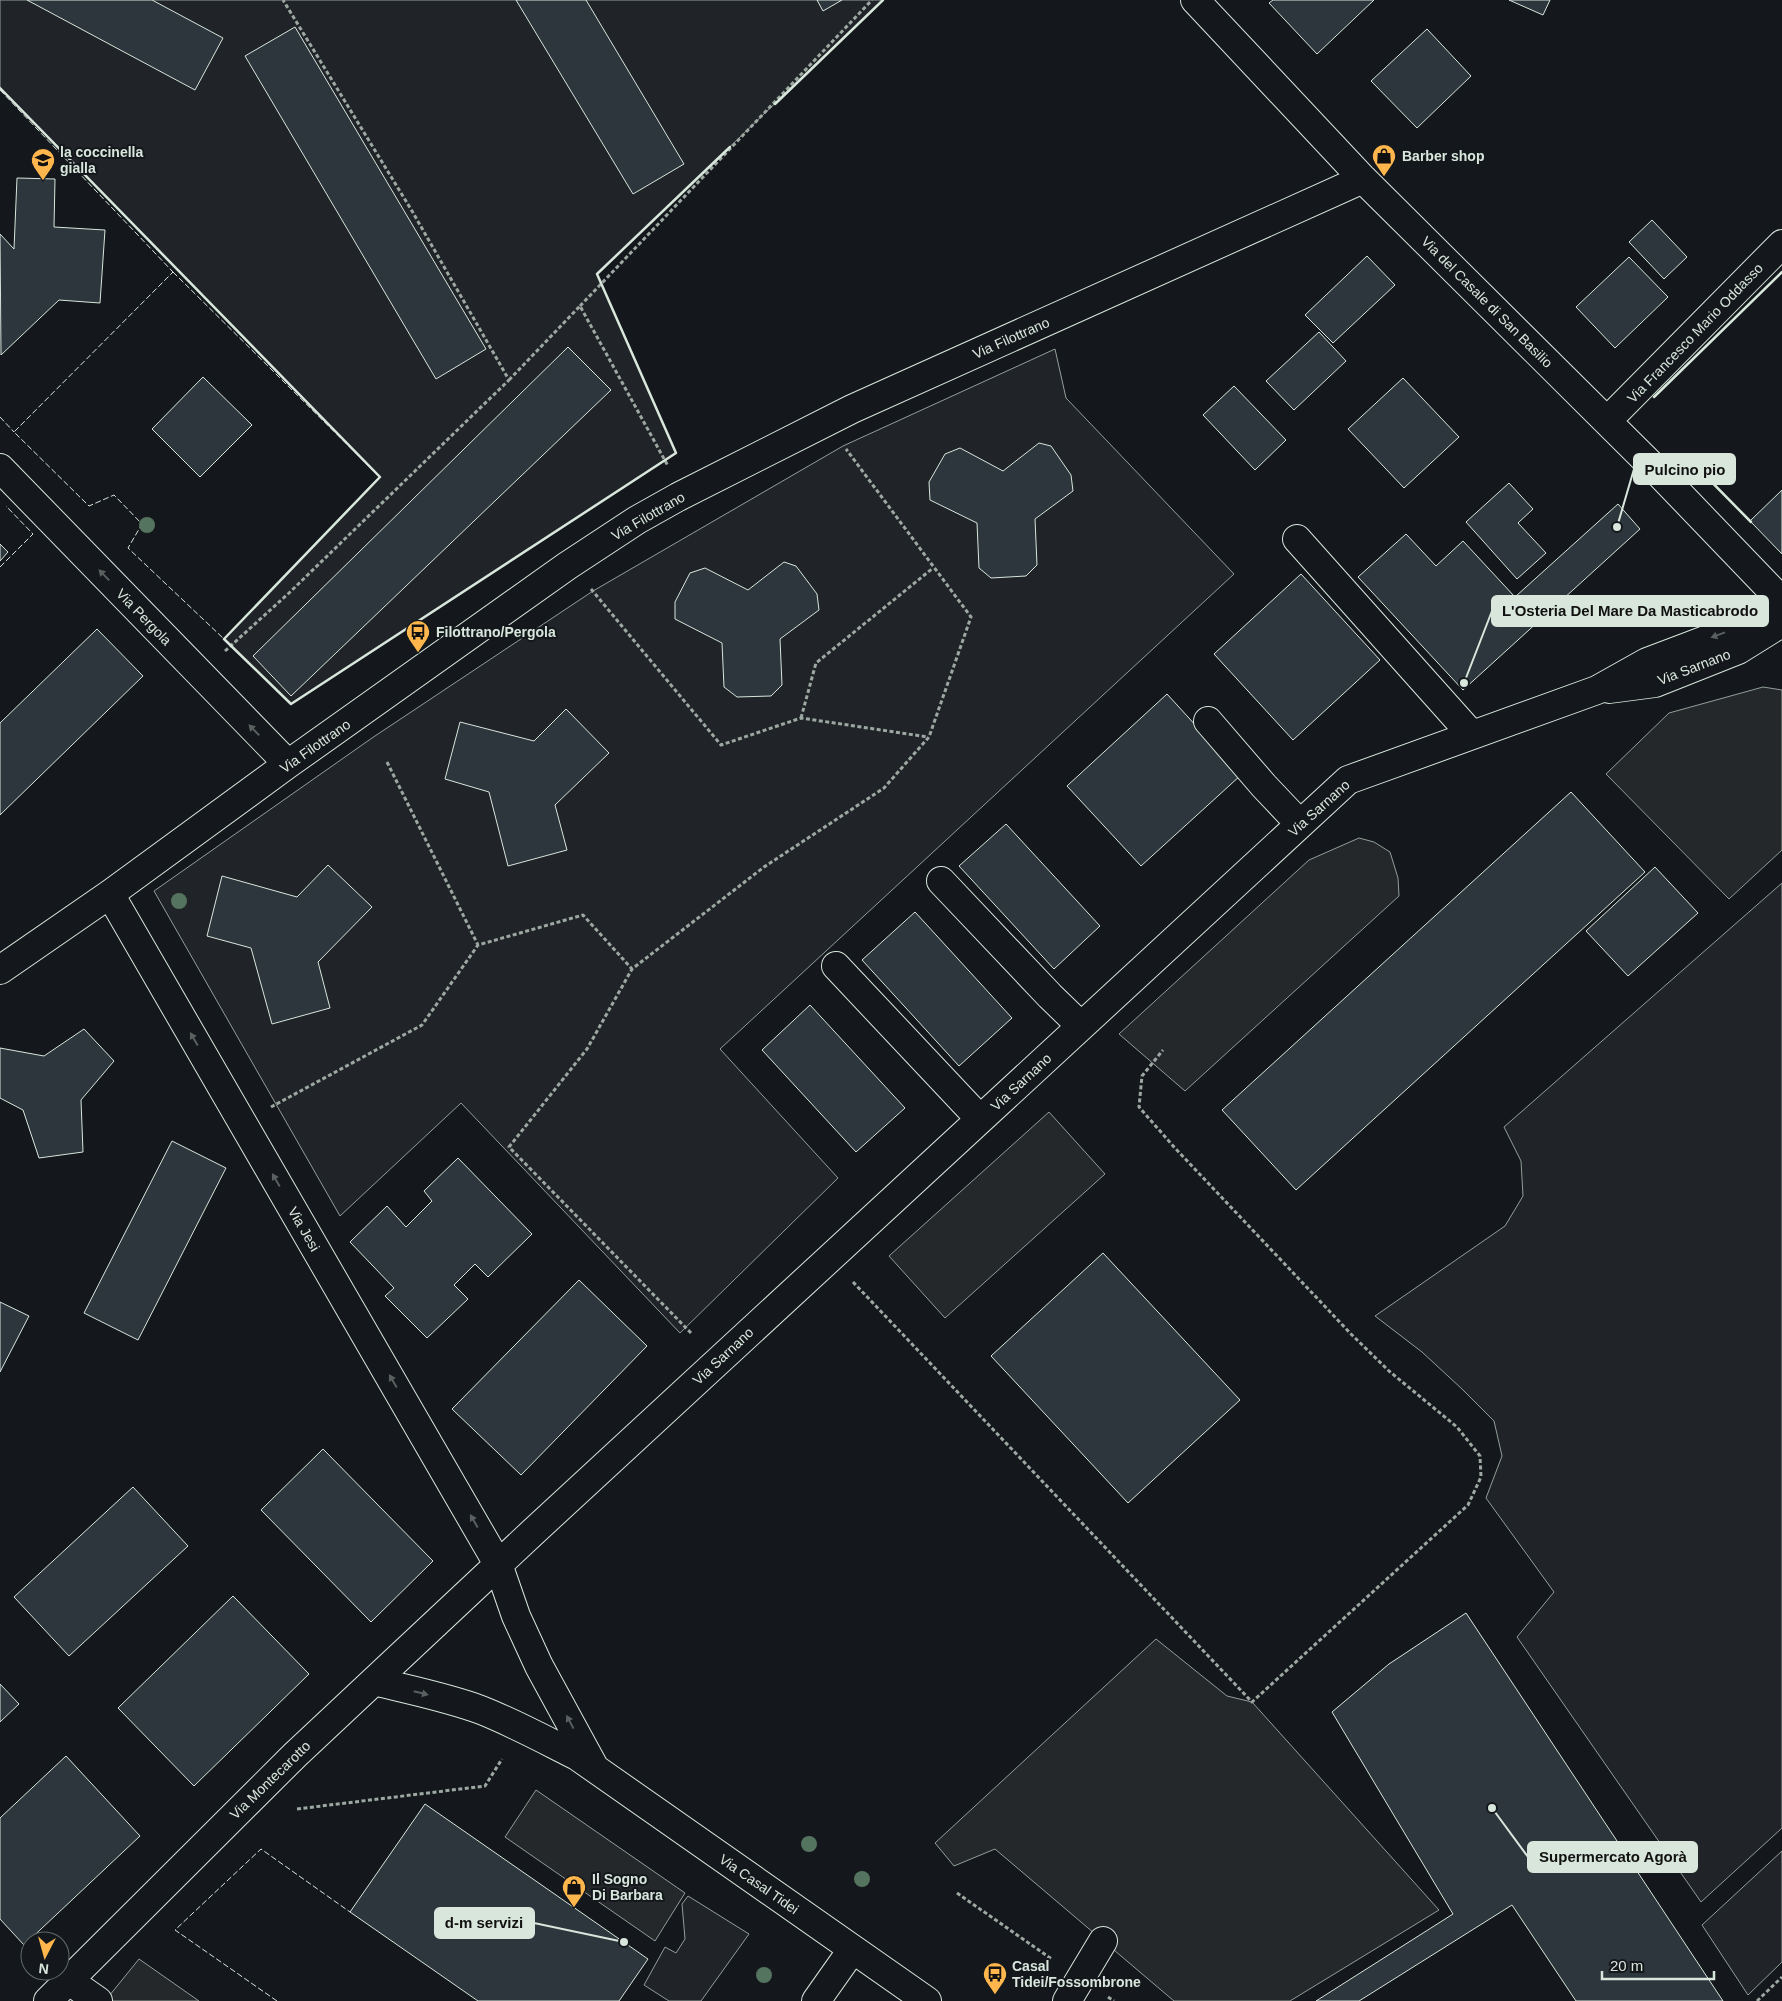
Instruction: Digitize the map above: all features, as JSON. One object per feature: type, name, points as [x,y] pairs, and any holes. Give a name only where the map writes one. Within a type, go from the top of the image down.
[{"type":"street","name":"Via del Casale di San Basilio","points":[[1195,0],[1363,179],[1607,421],[1782,601]]},
{"type":"street","name":"Via Filottrano","points":[[0,970],[110,894],[288,764],[567,566],[637,520],[678,497],[852,409],[1363,179]]},
{"type":"street","name":"Via Francesco Mario Oddasso","points":[[1607,421],[1782,244]]},
{"type":"street","name":"Via Pergola","points":[[0,468],[288,764]]},
{"type":"street","points":[[1297,539],[1472,735]]},
{"type":"street","name":"Via Sarnano","points":[[498,1564],[1348,780],[1598,690],[1647,662],[1729,631],[1782,618]]},
{"type":"street","name":"Via Sarnano","points":[[1598,690],[1655,683],[1738,650],[1782,622]]},
{"type":"street","points":[[1208,721],[1264,786],[1300,824]]},
{"type":"street","points":[[941,881],[1081,1026]]},
{"type":"street","name":"Via Jesi","points":[[110,894],[498,1564]]},
{"type":"street","points":[[836,966],[980,1120]]},
{"type":"street","name":"Via Montecarotto","points":[[70,1978],[295,1755],[498,1564]]},
{"type":"street","name":"Via Casal Tidei","points":[[498,1564],[516,1616],[531,1650],[593,1765]]},
{"type":"street","name":"Via Casal Tidei","points":[[374,1681],[446,1699],[480,1710],[517,1725],[593,1765],[852,1950],[927,2001]]},
{"type":"street","points":[[1074,1990],[1103,1941]]},
{"type":"street","points":[[816,2001],[852,1950]]},
{"type":"street","name":"Via Montecarotto","points":[[48,2001],[67,1981]]},
{"type":"street","points":[[69,1981],[98,2001]]},
{"type":"path","points":[[283,0],[412,211],[509,380]]},
{"type":"path","points":[[231,646],[289,593],[509,380],[872,0]]},
{"type":"path","points":[[580,306],[668,467]]},
{"type":"path","points":[[691,1333],[509,1147],[587,1049],[632,969],[764,867],[884,788],[929,737],[971,617],[843,446]]},
{"type":"path","points":[[801,718],[816,663],[934,568]]},
{"type":"path","points":[[589,587],[721,745],[801,718],[929,737]]},
{"type":"path","points":[[387,762],[478,945]]},
{"type":"path","points":[[266,1110],[422,1026],[478,945],[583,915],[632,969]]},
{"type":"path","points":[[848,1278],[1252,1702],[1468,1505],[1481,1477],[1480,1456],[1458,1427],[1388,1371],[1351,1334],[1174,1147],[1139,1107],[1142,1076],[1163,1050]]},
{"type":"path","points":[[297,1809],[485,1786],[502,1760]]},
{"type":"path","points":[[957,1893],[1074,1990],[1114,2001]]},
{"type":"path","points":[[1756,2001],[1782,1977]]},
{"type":"shaded area","points":[[0,0],[883,0],[597,274],[676,453],[291,704],[224,639],[379,477],[0,88]]},
{"type":"shaded area","points":[[1055,349],[1066,398],[1234,574],[720,1049],[838,1178],[680,1333],[461,1103],[340,1216],[154,891],[372,738],[593,591],[843,446]]},
{"type":"shaded area","points":[[1763,687],[1782,690],[1782,850],[1729,899],[1606,774],[1669,713]]},
{"type":"shaded area","points":[[1359,838],[1374,842],[1390,852],[1398,878],[1399,896],[1185,1091],[1119,1034],[1309,860]]},
{"type":"shaded area","points":[[1782,883],[1782,1828],[1701,1902],[1517,1637],[1554,1592],[1486,1498],[1502,1456],[1494,1421],[1422,1352],[1375,1316],[1505,1226],[1523,1196],[1521,1161],[1504,1127]]},
{"type":"shaded area","points":[[1049,1112],[1105,1174],[945,1318],[889,1256]]},
{"type":"shaded area","points":[[1156,1639],[1227,1696],[1252,1702],[1439,1910],[1290,2001],[1174,2001],[995,1849],[954,1866],[935,1843]]},
{"type":"shaded area","points":[[536,1790],[685,1893],[655,1941],[505,1837]]},
{"type":"shaded area","points":[[1782,1851],[1782,1962],[1748,1995],[1702,1925]]},
{"type":"shaded area","points":[[688,1896],[749,1934],[701,2001],[669,2001],[644,1985],[665,1947],[676,1953],[685,1939],[682,1904]]},
{"type":"shaded area","points":[[139,1959],[199,2001],[105,2001]]},
{"type":"building","points":[[27,0],[152,0],[223,38],[195,90]]},
{"type":"building","points":[[516,0],[586,0],[684,164],[633,194]]},
{"type":"building","points":[[817,0],[842,0],[823,11]]},
{"type":"building","points":[[1273,0],[1374,0],[1317,54],[1269,3]]},
{"type":"building","points":[[1509,0],[1550,0],[1543,15]]},
{"type":"building","points":[[295,27],[486,349],[436,379],[245,56]]},
{"type":"building","points":[[1427,29],[1471,76],[1417,128],[1371,81]]},
{"type":"building","points":[[17,178],[55,179],[54,227],[105,230],[100,303],[59,300],[1,355],[0,234],[14,249]]},
{"type":"building","points":[[1652,220],[1687,257],[1664,279],[1629,242]]},
{"type":"building","points":[[1367,256],[1395,285],[1333,343],[1305,315]]},
{"type":"building","points":[[1629,257],[1668,297],[1615,348],[1576,307]]},
{"type":"building","points":[[1319,332],[1346,361],[1294,410],[1266,381]]},
{"type":"building","points":[[568,347],[611,390],[291,696],[253,656]]},
{"type":"building","points":[[203,377],[252,425],[200,477],[152,429]]},
{"type":"building","points":[[1403,378],[1459,437],[1404,488],[1348,429]]},
{"type":"building","points":[[1234,386],[1286,440],[1255,470],[1203,415]]},
{"type":"building","points":[[1039,443],[1051,446],[1071,475],[1073,491],[1035,519],[1037,565],[1026,576],[991,578],[979,568],[977,523],[930,500],[929,482],[945,454],[960,448],[1003,471]]},
{"type":"building","points":[[1509,483],[1533,509],[1518,523],[1546,553],[1517,579],[1466,522]]},
{"type":"building","points":[[1782,490],[1782,554],[1750,521]]},
{"type":"building","points":[[1618,504],[1640,529],[1463,690],[1358,577],[1406,534],[1436,566],[1463,541],[1515,597]]},
{"type":"building","points":[[0,544],[8,552],[0,561]]},
{"type":"building","points":[[784,562],[796,566],[817,594],[819,610],[780,639],[782,685],[771,696],[737,697],[724,687],[722,643],[675,619],[675,602],[690,573],[705,568],[748,590]]},
{"type":"building","points":[[1301,574],[1380,660],[1293,740],[1214,654]]},
{"type":"building","points":[[97,629],[143,676],[0,815],[0,723]]},
{"type":"building","points":[[1167,694],[1241,775],[1141,866],[1067,786]]},
{"type":"building","points":[[566,709],[609,753],[555,805],[567,850],[508,866],[489,792],[445,779],[460,722],[534,741]]},
{"type":"building","points":[[1571,792],[1645,872],[1296,1190],[1222,1110]]},
{"type":"building","points":[[1006,824],[1100,926],[1054,969],[959,866]]},
{"type":"building","points":[[328,865],[372,907],[318,962],[330,1008],[272,1024],[251,948],[207,936],[222,876],[297,897]]},
{"type":"building","points":[[1655,867],[1698,913],[1628,976],[1586,931]]},
{"type":"building","points":[[915,912],[1012,1018],[959,1066],[862,960]]},
{"type":"building","points":[[810,1005],[905,1108],[856,1152],[762,1050]]},
{"type":"building","points":[[84,1029],[114,1061],[81,1100],[83,1152],[39,1158],[23,1110],[0,1098],[0,1048],[44,1056]]},
{"type":"building","points":[[172,1141],[226,1168],[138,1340],[84,1313]]},
{"type":"building","points":[[458,1158],[532,1234],[488,1277],[475,1264],[454,1285],[468,1299],[427,1338],[385,1296],[394,1288],[350,1242],[387,1206],[406,1227],[432,1201],[424,1191]]},
{"type":"building","points":[[1103,1253],[1240,1400],[1128,1503],[991,1356]]},
{"type":"building","points":[[579,1280],[647,1346],[521,1475],[452,1409]]},
{"type":"building","points":[[0,1302],[29,1316],[0,1372]]},
{"type":"building","points":[[323,1449],[433,1561],[371,1622],[261,1510]]},
{"type":"building","points":[[133,1487],[188,1546],[69,1656],[14,1597]]},
{"type":"building","points":[[233,1596],[309,1674],[194,1786],[118,1708]]},
{"type":"building","points":[[1466,1613],[1723,2001],[1576,2001],[1512,1905],[1359,2001],[1316,2001],[1453,1914],[1332,1712],[1389,1664]]},
{"type":"building","points":[[0,1684],[19,1704],[0,1722]]},
{"type":"building","points":[[66,1756],[140,1836],[39,1931],[20,1931],[20,1941],[0,1919],[0,1818]]},
{"type":"building","points":[[425,1804],[648,1959],[619,2001],[478,2001],[350,1912]]},
{"type":"fence","points":[[0,90],[173,272]]},
{"type":"fence","points":[[173,272],[380,477],[224,639],[128,548],[142,524],[114,495],[89,506],[14,432],[173,272]]},
{"type":"fence","points":[[0,417],[14,432]]},
{"type":"fence","points":[[0,567],[33,534],[6,506]]},
{"type":"fence","points":[[277,2001],[175,1930],[261,1849],[350,1912]]},
{"type":"wall","points":[[775,104],[883,0]]},
{"type":"wall","points":[[0,88],[380,477],[224,639],[291,704],[676,453],[597,274],[730,147]]},
{"type":"wall","points":[[1654,397],[1782,272]]},
{"type":"wall","points":[[1686,456],[1751,522]]},
{"type":"place","name":"Barber shop","points":[[1384,177]]},
{"type":"place","name":"la coccinella gialla","points":[[43,181]]},
{"type":"place","name":"Pulcino pio","points":[[1617,527]]},
{"type":"place","name":"Filottrano/Pergola","points":[[418,653]]},
{"type":"place","name":"L'Osteria Del Mare Da Masticabrodo","points":[[1464,683]]},
{"type":"place","name":"Supermercato Agorà","points":[[1492,1808]]},
{"type":"place","name":"Il Sogno Di Barbara","points":[[574,1908]]},
{"type":"place","name":"d-m servizi","points":[[624,1942]]},
{"type":"place","name":"Casal Tidei/Fossombrone","points":[[995,1995]]}]
